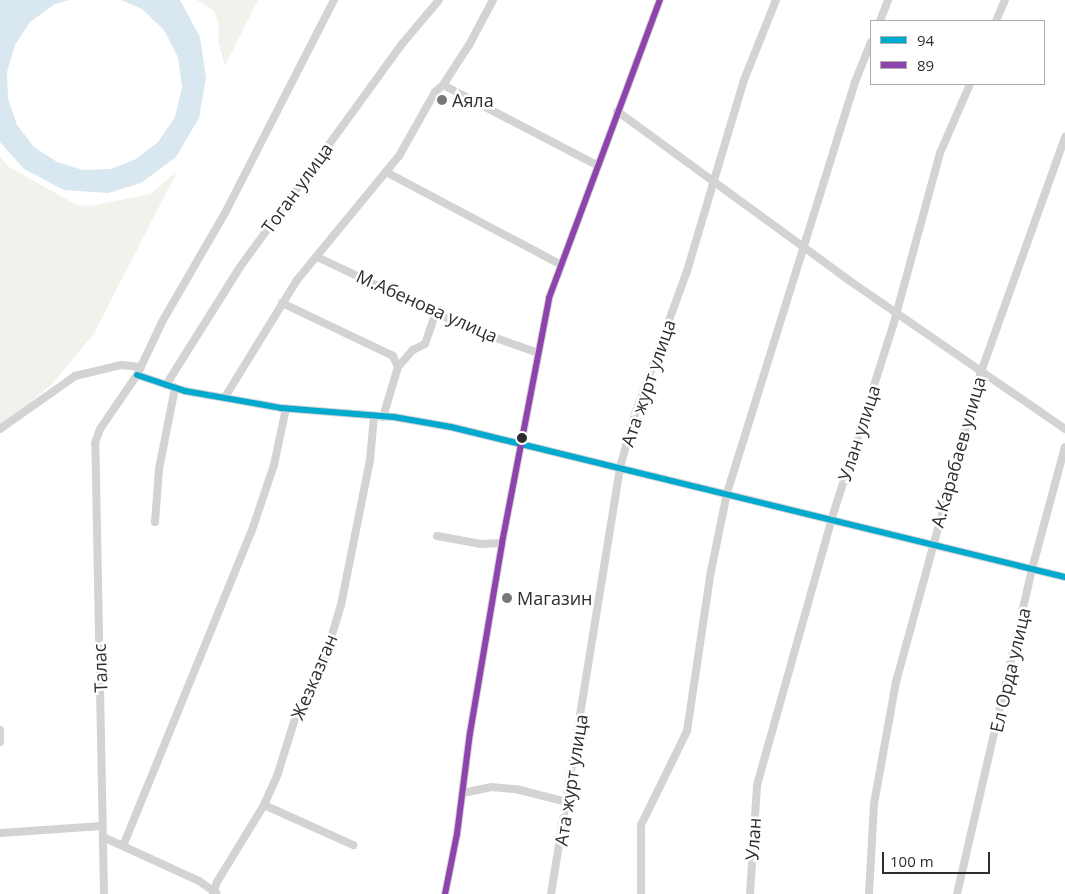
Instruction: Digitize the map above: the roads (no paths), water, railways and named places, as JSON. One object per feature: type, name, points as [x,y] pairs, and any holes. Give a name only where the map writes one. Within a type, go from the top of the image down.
[{"type":"street","points":[[334,0],[225,213],[162,322],[138,375],[175,388],[224,397],[286,408],[378,416],[521,444],[1065,577]]},
{"type":"street","name":"Тоган улица","points":[[166,385],[240,267],[402,44],[440,0]]},
{"type":"street","points":[[224,397],[282,303],[386,172],[419,123],[435,92],[443,85],[493,0]]},
{"type":"street","points":[[445,894],[502,543],[538,353],[560,264],[660,0]]},
{"type":"street","name":"Ата журт улица","points":[[552,894],[620,467],[635,414],[687,271],[744,80],[776,0]]},
{"type":"street","points":[[880,20],[888,0]]},
{"type":"street","points":[[996,20],[1005,0]]},
{"type":"street","points":[[641,894],[641,825],[687,731],[711,571],[727,493],[855,82],[870,44]]},
{"type":"street","points":[[443,85],[597,165]]},
{"type":"street","name":"Улан улица","points":[[757,785],[831,521],[896,314],[940,153],[970,85]]},
{"type":"street","points":[[618,111],[896,314],[1065,429]]},
{"type":"street","name":"А.Карабаев улица","points":[[869,894],[878,786],[896,682],[932,545],[981,372],[1044,188],[1065,137]]},
{"type":"street","points":[[386,172],[560,264]]},
{"type":"street","name":"М.Абенова улица","points":[[317,257],[463,326],[538,353]]},
{"type":"street","points":[[282,303],[393,356],[398,367],[413,350],[425,344],[436,312]]},
{"type":"street","points":[[0,429],[75,376],[121,365],[141,367]]},
{"type":"street","name":"Жезказган","points":[[215,893],[264,805],[278,773],[298,709],[325,658],[341,605],[378,416],[398,367]]},
{"type":"street","name":"Талас","points":[[104,894],[95,443],[100,429],[138,375]]},
{"type":"street","points":[[156,522],[159,469],[175,388]]},
{"type":"street","points":[[123,846],[252,533],[274,466],[286,408]]},
{"type":"street","name":"Ел Орда улица","points":[[957,894],[1032,569],[1065,447]]},
{"type":"street","points":[[438,536],[481,544],[502,543]]},
{"type":"street","points":[[0,730],[0,742]]},
{"type":"street","name":"Улан","points":[[750,894],[757,785]]},
{"type":"street","points":[[462,793],[491,788],[516,789],[548,794],[567,802]]},
{"type":"street","points":[[264,805],[353,845]]},
{"type":"street","points":[[0,833],[102,826]]},
{"type":"street","points":[[103,837],[199,881],[215,893]]},
{"type":"place","name":"Аяла","points":[[442,100]]},
{"type":"place","name":"Магазин","points":[[507,598]]}]
